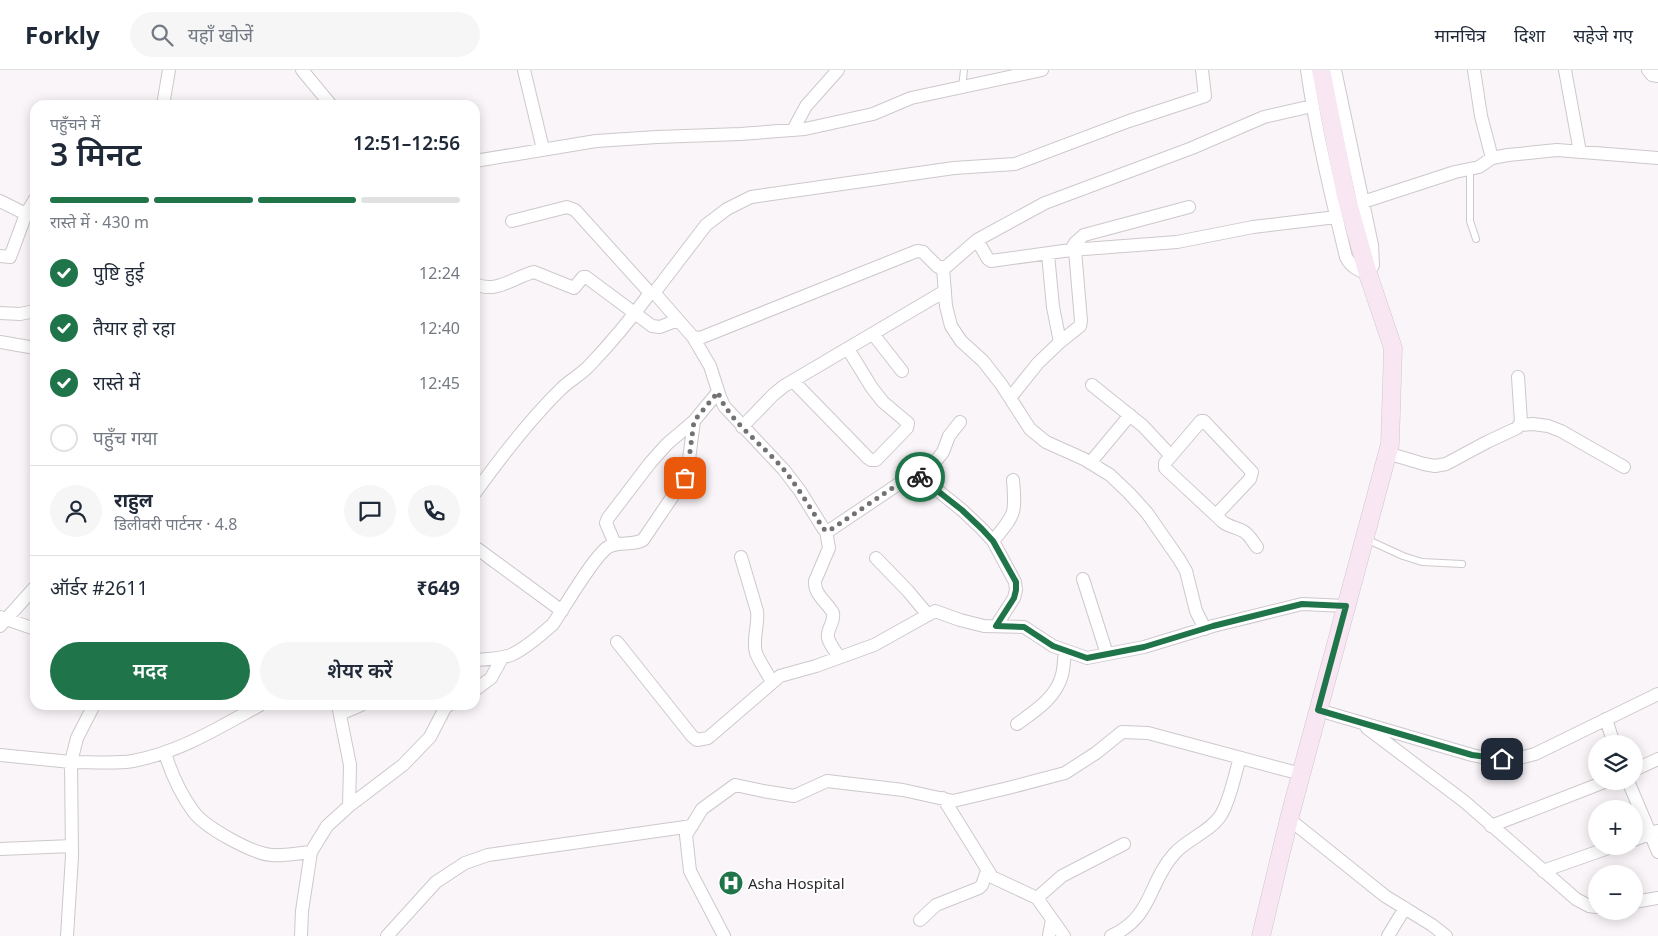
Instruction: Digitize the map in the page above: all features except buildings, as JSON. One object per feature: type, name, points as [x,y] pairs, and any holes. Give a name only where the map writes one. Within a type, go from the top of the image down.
[{"type":"street","points":[[164,100],[168,70]]},
{"type":"street","points":[[302,70],[327,100]]},
{"type":"street","points":[[524,70],[544,149]]},
{"type":"street","points":[[793,130],[806,106],[838,70]]},
{"type":"street","points":[[480,160],[596,141],[793,130],[873,114],[911,98],[1042,70]]},
{"type":"street","points":[[480,485],[532,420],[562,388],[587,368],[636,313],[706,225],[727,209],[751,197],[954,168],[1015,164],[1129,121],[1205,96],[1202,70]]},
{"type":"street","points":[[1307,70],[1312,106],[1346,257],[1350,265],[1368,274]]},
{"type":"street","points":[[1260,936],[1289,819],[1390,444],[1393,348],[1368,274],[1346,196],[1321,70]]},
{"type":"street","points":[[1334,70],[1374,256],[1373,265],[1368,274]]},
{"type":"street","points":[[1474,70],[1481,116],[1492,158]]},
{"type":"street","points":[[1565,70],[1580,152]]},
{"type":"street","points":[[1648,70],[1658,76]]},
{"type":"street","points":[[693,337],[700,338],[917,251],[923,252],[938,267],[946,267],[977,240],[1045,203],[1192,148],[1264,117],[1312,106]]},
{"type":"street","points":[[1363,202],[1455,172],[1479,167],[1492,158],[1557,150],[1658,158]]},
{"type":"street","points":[[0,201],[26,214]]},
{"type":"street","points":[[0,256],[10,257],[30,207]]},
{"type":"street","points":[[512,221],[567,207],[575,210],[693,337],[710,366],[724,406],[784,470],[826,531],[828,548],[815,581],[815,586],[816,592],[833,614],[834,618],[828,639],[839,657]]},
{"type":"street","points":[[1010,398],[1038,363],[1080,326],[1073,250],[1075,242],[1084,235],[1189,207]]},
{"type":"street","points":[[977,240],[991,261],[1073,250],[1132,247],[1177,242],[1253,227],[1336,217]]},
{"type":"street","points":[[1048,254],[1053,307],[1060,342]]},
{"type":"street","points":[[943,268],[946,306],[951,326],[961,341],[982,361],[1010,398],[1030,429],[1046,442],[1110,475],[1147,513],[1179,559],[1190,581],[1197,615],[1205,628]]},
{"type":"street","points":[[480,286],[492,288],[534,272],[574,288],[586,276],[652,326],[660,327],[678,320]]},
{"type":"street","points":[[742,426],[773,395],[793,381],[945,290]]},
{"type":"street","points":[[0,313],[20,314],[30,312]]},
{"type":"street","points":[[873,334],[902,371]]},
{"type":"street","points":[[0,342],[30,347]]},
{"type":"street","points":[[793,381],[868,458],[876,460],[907,428],[908,423],[883,402],[848,349]]},
{"type":"street","points":[[1518,377],[1520,425]]},
{"type":"street","points":[[1092,385],[1143,426],[1171,456]]},
{"type":"street","points":[[615,544],[606,524],[608,518],[650,463],[667,444],[694,421],[718,392]]},
{"type":"street","points":[[1090,463],[1130,415]]},
{"type":"street","points":[[480,660],[502,658],[512,654],[545,632],[553,624],[602,552],[615,544],[643,540],[685,478],[694,421]]},
{"type":"street","points":[[1216,515],[1252,476],[1250,469],[1203,421],[1164,463],[1165,468],[1216,515],[1228,526],[1246,533],[1257,547]]},
{"type":"street","points":[[922,478],[943,452],[949,436],[960,422]]},
{"type":"street","points":[[1387,453],[1424,464],[1435,466],[1446,464],[1520,425],[1533,424],[1554,429],[1624,467]]},
{"type":"street","points":[[826,531],[912,475],[917,475],[962,510],[993,541],[1016,582],[1014,598],[996,626]]},
{"type":"street","points":[[993,541],[1011,518],[1014,511],[1013,480]]},
{"type":"street","points":[[480,551],[562,611]]},
{"type":"street","points":[[741,557],[757,612],[756,653],[772,682]]},
{"type":"street","points":[[876,558],[928,615]]},
{"type":"street","points":[[1084,579],[1107,654]]},
{"type":"street","points":[[2,621],[30,592]]},
{"type":"street","points":[[617,642],[697,740],[708,738],[780,676],[874,645],[935,611],[984,626],[1024,627],[1053,646],[1087,658],[1144,647],[1205,628],[1302,604],[1346,606]]},
{"type":"street","points":[[2,621],[30,628]]},
{"type":"street","points":[[1017,724],[1047,701],[1055,690],[1062,675],[1065,650]]},
{"type":"street","points":[[480,686],[492,678],[502,658]]},
{"type":"street","points":[[1318,710],[1472,755],[1491,759],[1512,760],[1535,754],[1658,694]]},
{"type":"street","points":[[68,936],[72,846],[72,762],[77,738],[91,710]]},
{"type":"street","points":[[0,755],[72,762],[132,761],[165,752],[203,737],[251,710]]},
{"type":"street","points":[[339,710],[350,765],[348,806]]},
{"type":"street","points":[[300,936],[311,852],[327,826],[348,806],[403,766],[430,737],[444,710]]},
{"type":"street","points":[[1606,719],[1611,735]]},
{"type":"street","points":[[1360,723],[1464,802],[1576,899],[1588,905]]},
{"type":"street","points":[[724,936],[690,871],[686,835],[702,809],[735,784],[794,796],[828,781],[903,790],[953,800],[1065,773],[1096,753],[1122,732],[1148,733],[1301,774]]},
{"type":"street","points":[[165,752],[171,774],[194,813],[222,834],[255,852],[273,855],[311,852]]},
{"type":"street","points":[[1110,936],[1129,926],[1139,916],[1167,862],[1176,852],[1220,818],[1226,806],[1240,758]]},
{"type":"street","points":[[1643,766],[1658,759]]},
{"type":"street","points":[[1491,826],[1588,788]]},
{"type":"street","points":[[1633,790],[1654,832],[1658,852]]},
{"type":"street","points":[[943,798],[992,877],[1037,898],[1064,936]]},
{"type":"street","points":[[1289,819],[1385,896],[1432,925],[1446,936]]},
{"type":"street","points":[[387,936],[436,882],[465,863],[488,855],[692,826]]},
{"type":"street","points":[[1037,898],[1062,876],[1124,844]]},
{"type":"street","points":[[0,849],[72,846]]},
{"type":"street","points":[[1543,871],[1588,855]]},
{"type":"street","points":[[920,920],[941,903],[979,888],[987,871]]},
{"type":"street","points":[[1643,900],[1658,898]]},
{"type":"street","points":[[1388,936],[1405,908]]},
{"type":"street","points":[[1049,936],[1052,919]]},
{"type":"lane","points":[[962,87],[964,70]]},
{"type":"lane","points":[[1470,169],[1470,221],[1476,239]]},
{"type":"lane","points":[[1364,538],[1403,556],[1422,562],[1462,564]]},
{"type":"way so far","points":[[685,478],[694,421],[718,392],[724,406],[784,470],[826,531],[912,475],[920,477]]},
{"type":"place","name":"Asha Hospital","points":[[731,883]]},
{"type":"route","points":[[920,477],[962,510],[993,541],[1016,582],[1014,598],[996,626],[1024,627],[1053,646],[1087,658],[1144,647],[1213,626],[1302,604],[1346,606],[1318,710],[1472,755],[1502,759]]}]
